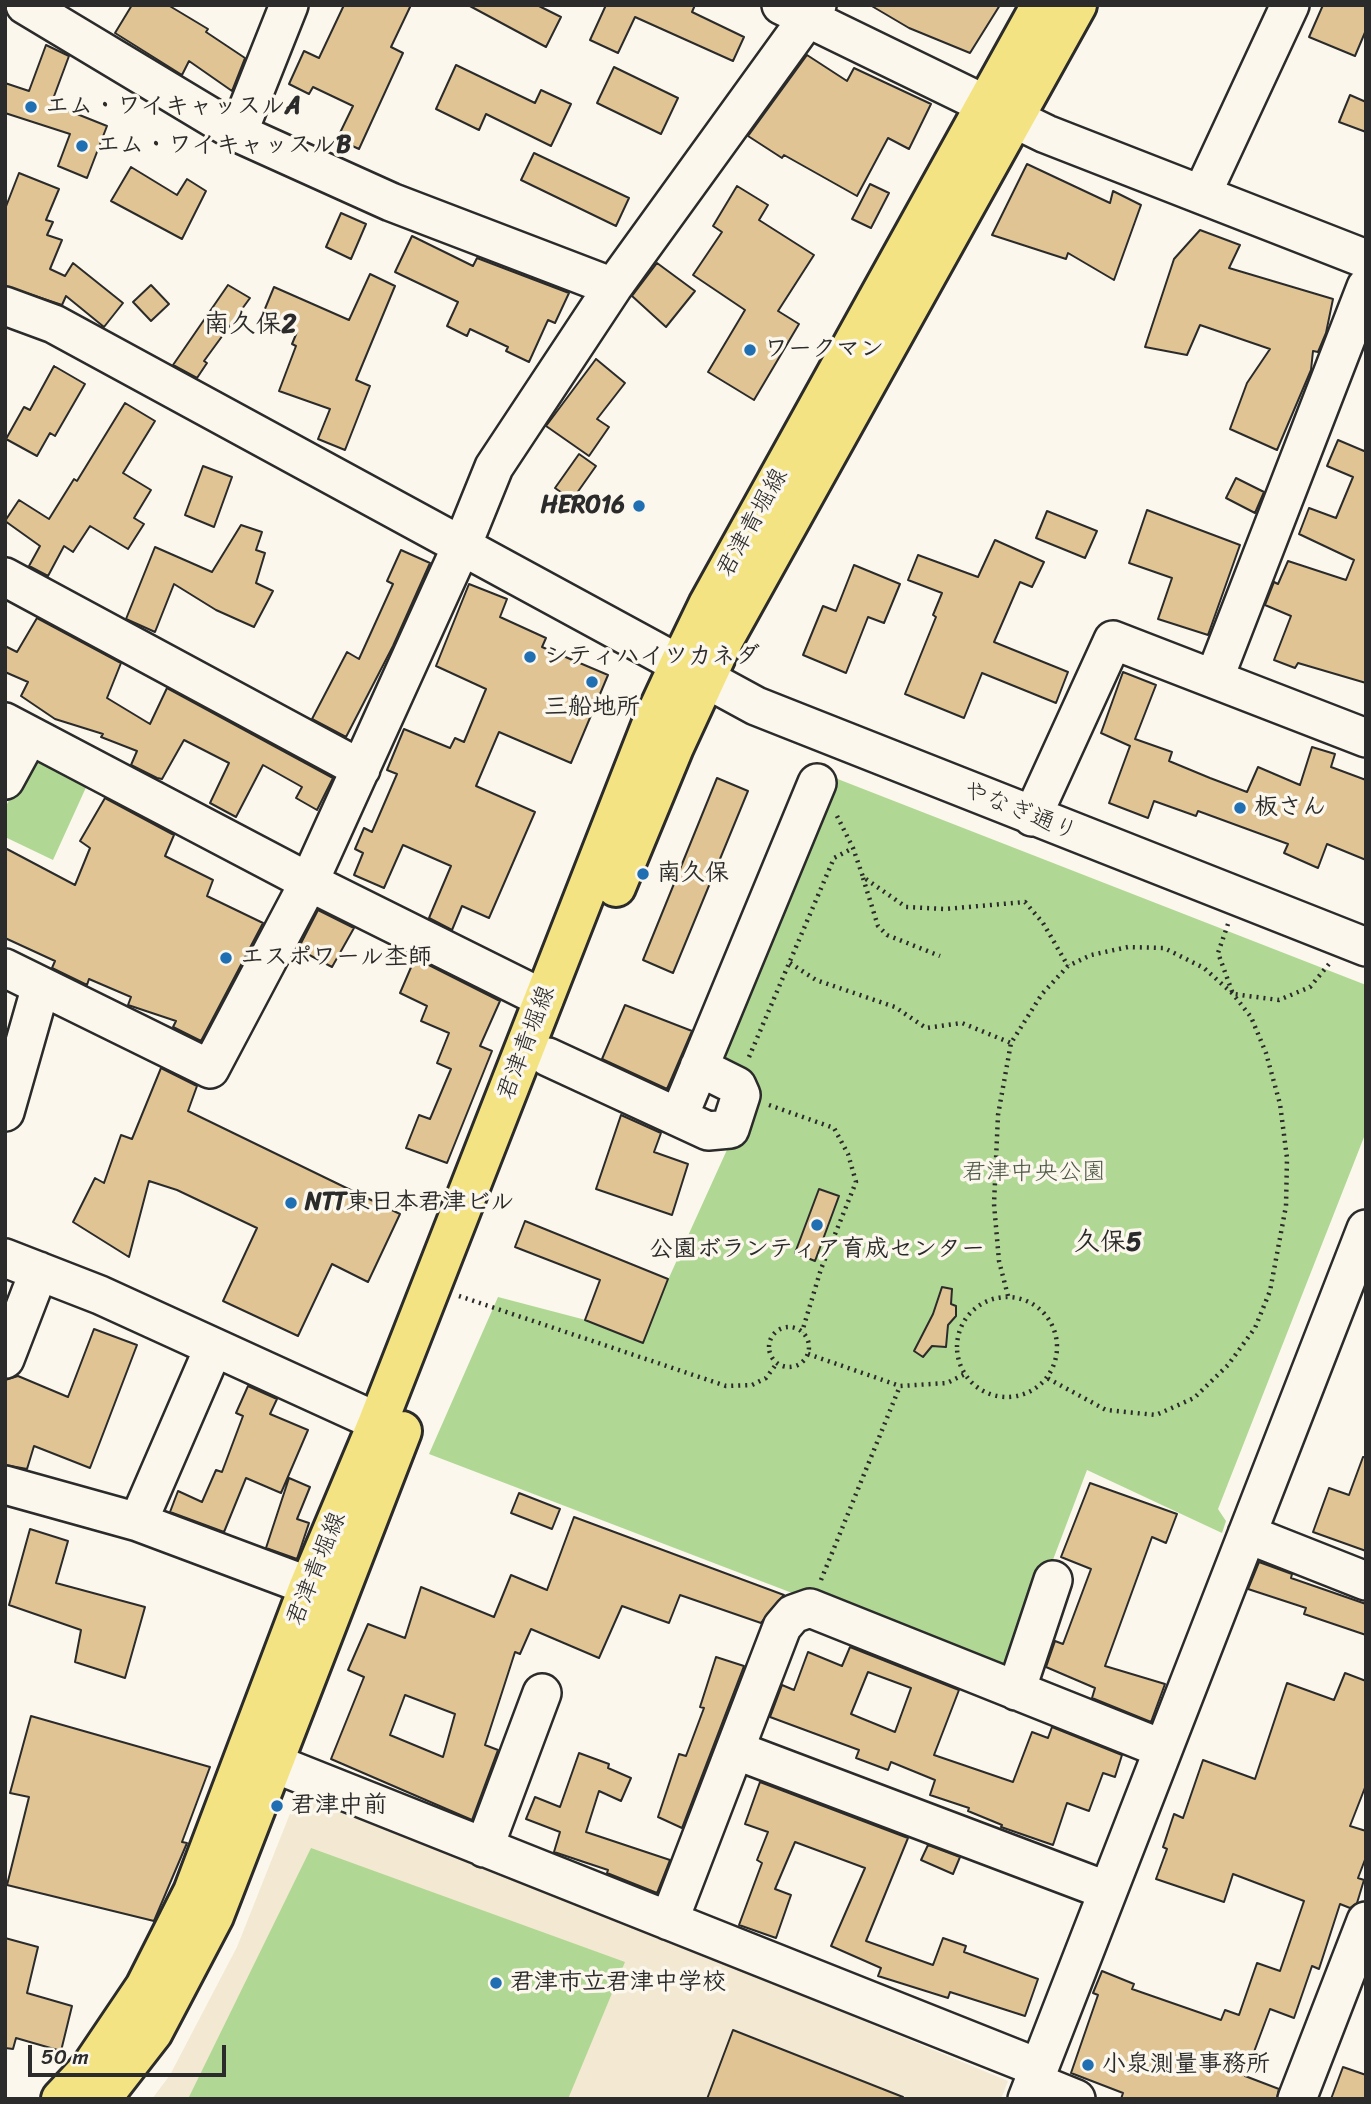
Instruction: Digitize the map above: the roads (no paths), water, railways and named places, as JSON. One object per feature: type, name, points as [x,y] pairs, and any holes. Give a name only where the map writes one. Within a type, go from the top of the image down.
[{"type":"main road","name":"君津青堀線","points":[[61,2099],[91,2067],[145,1987],[192,1892],[309,1586],[378,1422],[652,723],[692,672],[724,639],[1000,113],[1041,5]]},
{"type":"main road","name":"君津青堀線","points":[[1000,113],[1077,5]]},
{"type":"main road","name":"君津青堀線","points":[[101,2099],[153,2032],[214,1916],[548,1057],[674,747],[692,672]]},
{"type":"street","points":[[25,5],[238,133],[391,202],[613,287]]},
{"type":"street","points":[[238,133],[289,5]]},
{"type":"street","points":[[1202,194],[1290,5]]},
{"type":"street","points":[[5,968],[211,1069],[309,882],[494,467],[802,9],[1000,113],[1366,259]]},
{"type":"street","points":[[1214,679],[1366,287]]},
{"type":"street","name":"やなぎ通り","points":[[5,306],[54,324],[756,706],[1357,943]]},
{"type":"street","points":[[5,577],[360,769]]},
{"type":"street","points":[[1032,817],[1113,640],[1366,738]]},
{"type":"street","points":[[5,780],[17,729],[309,882],[544,999]]},
{"type":"street","points":[[679,1116],[699,1067],[826,798]]},
{"type":"street","points":[[5,1112],[41,986]]},
{"type":"street","points":[[548,1057],[708,1131],[730,1129],[741,1095],[737,1086],[699,1067]]},
{"type":"street","points":[[1033,2083],[1366,1229]]},
{"type":"street","points":[[5,1258],[100,1295],[213,1349],[378,1422]]},
{"type":"street","points":[[5,1359],[39,1271]]},
{"type":"street","points":[[138,1522],[213,1349]]},
{"type":"street","points":[[5,1485],[138,1522],[309,1586]]},
{"type":"street","points":[[1247,1534],[1366,1581]]},
{"type":"street","points":[[1016,1691],[1054,1580]]},
{"type":"street","points":[[669,1921],[782,1627],[793,1614],[810,1608],[1163,1749]]},
{"type":"street","points":[[484,1848],[542,1693]]},
{"type":"street","points":[[735,1749],[1108,1891]]},
{"type":"street","points":[[273,1763],[669,1921],[1033,2083],[1076,2099]]},
{"type":"street","points":[[1297,2099],[1366,1921]]},
{"type":"place","name":"エム・ワイキャッスルA","points":[[31,107]]},
{"type":"place","name":"エム・ワイキャッスルB","points":[[82,146]]},
{"type":"place","name":"ワークマン","points":[[750,350]]},
{"type":"place","name":"HERO16","points":[[639,506]]},
{"type":"place","name":"シティハイツカネダ","points":[[530,657]]},
{"type":"place","name":"三船地所","points":[[592,682]]},
{"type":"place","name":"板さん","points":[[1240,808]]},
{"type":"place","name":"南久保","points":[[643,874]]},
{"type":"place","name":"エスポワール杢師","points":[[226,958]]},
{"type":"place","name":"NTT東日本君津ビル","points":[[291,1203]]},
{"type":"place","name":"公園ボランティア育成センター","points":[[817,1225]]},
{"type":"place","name":"君津中前","points":[[277,1806]]},
{"type":"place","name":"君津市立君津中学校","points":[[496,1983]]},
{"type":"place","name":"小泉測量事務所","points":[[1088,2065]]},
{"type":"district","name":"南久保2","points":[[250,325]]},
{"type":"district","name":"久保5","points":[[1108,1243]]},
{"type":"park label","name":"君津中央公園","points":[[1034,1173]]}]
